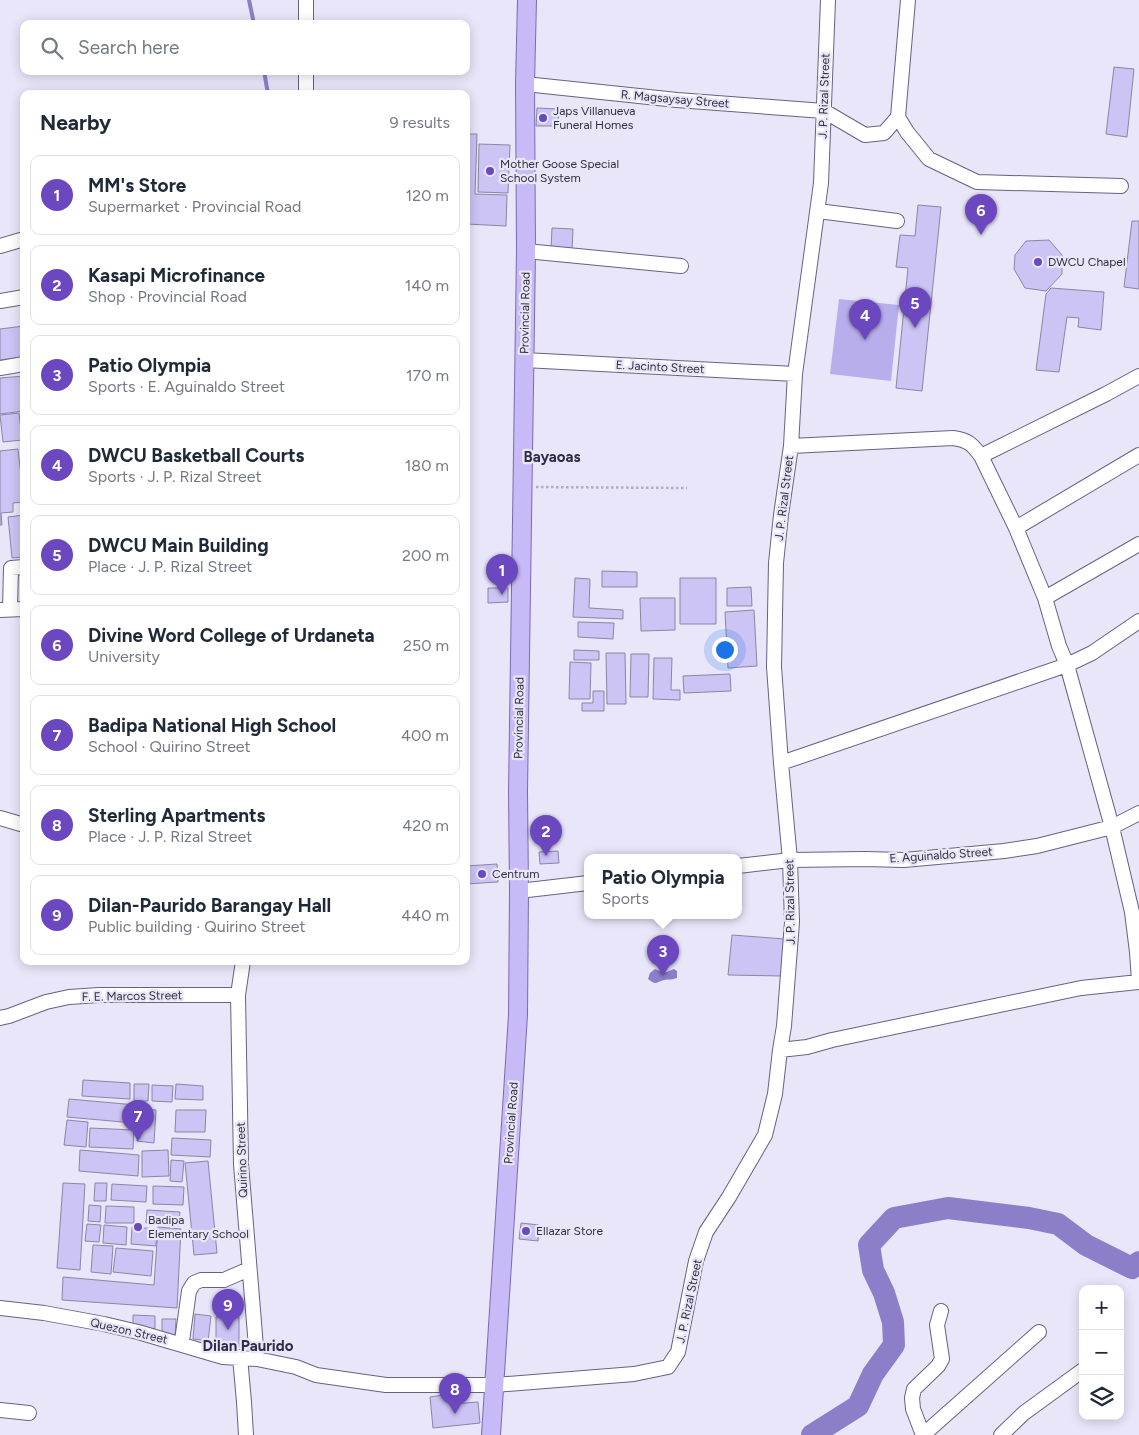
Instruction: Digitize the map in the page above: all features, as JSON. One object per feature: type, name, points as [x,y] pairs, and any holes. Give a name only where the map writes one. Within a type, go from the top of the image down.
[{"type":"main road","name":"Provincial Road","points":[[491,1435],[518,1016],[518,792],[526,250],[525,84],[527,0]]},
{"type":"street","points":[[306,0],[306,20]]},
{"type":"street","name":"J. P. Rizal Street","points":[[256,1359],[296,1367],[316,1375],[386,1385],[494,1385],[634,1374],[668,1367],[678,1352],[696,1260],[706,1232],[765,1135],[775,1094],[784,1026],[792,922],[790,860],[780,763],[774,667],[776,563],[791,446],[795,374],[821,183],[828,0]]},
{"type":"street","points":[[908,0],[898,117],[907,132],[929,159],[977,182],[1121,186]]},
{"type":"street","points":[[306,75],[306,90]]},
{"type":"street","name":"R. Magsaysay Street","points":[[525,84],[677,100],[824,111]]},
{"type":"street","points":[[824,111],[865,135],[884,133],[898,117]]},
{"type":"street","points":[[818,211],[897,221]]},
{"type":"street","points":[[0,246],[20,240]]},
{"type":"street","points":[[526,250],[681,266]]},
{"type":"street","points":[[0,301],[20,298]]},
{"type":"street","name":"E. Jacinto Street","points":[[524,360],[795,374]]},
{"type":"street","points":[[0,368],[20,365]]},
{"type":"street","points":[[980,456],[1139,376]]},
{"type":"street","points":[[780,1050],[807,1047],[832,1040],[1081,988],[1139,981],[1132,912],[1112,827],[1068,665],[1059,646],[1045,598],[1016,528],[980,456],[965,439],[953,438],[791,446]]},
{"type":"street","points":[[1016,528],[1139,455]]},
{"type":"street","points":[[1045,598],[1139,544]]},
{"type":"street","points":[[11,567],[11,609]]},
{"type":"street","points":[[780,763],[1068,665],[1092,653],[1139,621]]},
{"type":"street","name":"E. Aguinaldo Street","points":[[742,866],[790,860],[904,860],[1004,851],[1037,846],[1112,827],[1139,813]]},
{"type":"street","points":[[0,818],[20,824]]},
{"type":"street","points":[[519,891],[584,883]]},
{"type":"street","name":"Quirino Street","points":[[243,965],[238,995],[241,1164],[256,1359]]},
{"type":"street","name":"F. E. Marcos Street","points":[[0,1018],[46,1002],[69,997],[100,995],[238,995]]},
{"type":"street","points":[[180,1344],[189,1291],[194,1283],[201,1280],[224,1280],[249,1269]]},
{"type":"street","name":"Quezon Street","points":[[0,1308],[44,1313],[104,1324],[223,1357],[256,1359]]},
{"type":"street","points":[[941,1311],[937,1324],[942,1359],[938,1366],[914,1389],[912,1398],[913,1409],[923,1435],[1039,1332]]},
{"type":"street","points":[[240,1357],[246,1435]]},
{"type":"street","points":[[1001,1435],[1024,1413],[1079,1373]]},
{"type":"street","points":[[0,1410],[29,1412]]},
{"type":"path","points":[[522,487],[686,488]]},
{"type":"shaded area","points":[[839,299],[899,305],[891,381],[830,374]]},
{"type":"shaded area","points":[[655,969],[664,973],[674,969],[677,971],[677,978],[653,982],[648,979],[650,973]]},
{"type":"building","points":[[1114,67],[1134,69],[1127,137],[1106,134]]},
{"type":"building","points":[[537,108],[559,109],[558,126],[536,126]]},
{"type":"building","points":[[470,134],[477,134],[475,194],[507,195],[506,226],[470,224]]},
{"type":"building","points":[[479,144],[510,145],[508,193],[478,192]]},
{"type":"building","points":[[918,205],[941,207],[922,391],[896,388],[908,268],[896,267],[900,235],[915,236]]},
{"type":"building","points":[[1132,221],[1139,221],[1139,289],[1124,287]]},
{"type":"building","points":[[552,228],[573,229],[572,250],[551,249]]},
{"type":"building","name":"DWCU Chapel","points":[[1049,240],[1062,255],[1062,274],[1046,291],[1025,288],[1014,269],[1015,255],[1026,241]]},
{"type":"building","points":[[1051,288],[1104,292],[1101,330],[1078,327],[1079,318],[1067,317],[1059,372],[1036,370],[1046,294]]},
{"type":"building","points":[[20,326],[20,358],[0,360],[0,329]]},
{"type":"building","points":[[20,376],[20,412],[0,414],[0,378]]},
{"type":"building","points":[[19,413],[20,440],[3,442],[0,415]]},
{"type":"building","points":[[18,449],[20,467],[20,502],[13,503],[13,512],[1,513],[2,525],[0,525],[0,451]]},
{"type":"building","points":[[20,516],[20,557],[12,558],[8,517]]},
{"type":"building","points":[[602,571],[637,572],[637,587],[602,587]]},
{"type":"building","points":[[575,578],[590,579],[589,608],[623,610],[623,619],[573,617]]},
{"type":"building","points":[[680,578],[716,578],[716,624],[680,624]]},
{"type":"building","points":[[751,587],[752,606],[727,606],[727,588]]},
{"type":"building","points":[[488,588],[508,588],[508,602],[488,603]]},
{"type":"building","points":[[640,598],[675,598],[675,630],[641,631]]},
{"type":"building","points":[[754,610],[757,666],[728,668],[725,612]]},
{"type":"building","points":[[578,622],[614,623],[613,639],[578,637]]},
{"type":"building","points":[[574,650],[599,651],[599,660],[574,660]]},
{"type":"building","points":[[606,653],[625,653],[626,704],[607,704]]},
{"type":"building","points":[[631,654],[649,654],[648,697],[630,697]]},
{"type":"building","points":[[654,658],[672,658],[671,690],[680,690],[680,700],[653,699]]},
{"type":"building","points":[[570,662],[591,663],[590,699],[569,699]]},
{"type":"building","points":[[730,674],[731,691],[684,693],[683,676]]},
{"type":"building","points":[[593,691],[604,691],[604,711],[582,711],[582,703],[593,703]]},
{"type":"building","points":[[558,851],[559,863],[540,864],[539,852]]},
{"type":"building","name":"Centrum","points":[[497,864],[498,882],[470,884],[470,866]]},
{"type":"building","points":[[732,935],[785,939],[781,976],[728,975]]},
{"type":"building","points":[[83,1080],[130,1083],[130,1099],[82,1096]]},
{"type":"building","points":[[134,1084],[149,1084],[148,1101],[134,1101]]},
{"type":"building","points":[[176,1084],[203,1086],[203,1100],[175,1099]]},
{"type":"building","points":[[152,1085],[173,1086],[172,1102],[152,1101]]},
{"type":"building","points":[[69,1099],[136,1105],[134,1123],[67,1117]]},
{"type":"building","points":[[140,1109],[156,1110],[154,1143],[137,1141]]},
{"type":"building","points":[[176,1110],[206,1110],[205,1132],[175,1132]]},
{"type":"building","points":[[67,1120],[88,1122],[86,1147],[64,1145]]},
{"type":"building","points":[[90,1128],[134,1130],[133,1149],[89,1147]]},
{"type":"building","points":[[172,1138],[211,1140],[210,1157],[171,1155]]},
{"type":"building","points":[[80,1150],[139,1155],[138,1176],[79,1171]]},
{"type":"building","points":[[168,1150],[169,1176],[142,1177],[142,1151]]},
{"type":"building","points":[[171,1160],[184,1161],[182,1182],[170,1181]]},
{"type":"building","points":[[208,1161],[217,1253],[194,1255],[185,1163]]},
{"type":"building","points":[[63,1183],[85,1184],[80,1270],[57,1268]]},
{"type":"building","points":[[95,1183],[107,1183],[106,1201],[94,1201]]},
{"type":"building","points":[[112,1184],[147,1186],[146,1202],[111,1200]]},
{"type":"building","points":[[153,1186],[184,1187],[183,1205],[153,1204]]},
{"type":"building","points":[[89,1205],[101,1206],[100,1222],[88,1221]]},
{"type":"building","points":[[106,1206],[134,1207],[134,1223],[105,1223]]},
{"type":"building","points":[[147,1210],[180,1212],[179,1225],[146,1223]]},
{"type":"building","points":[[521,1223],[539,1225],[538,1241],[519,1239]]},
{"type":"building","points":[[87,1224],[101,1225],[99,1242],[85,1241]]},
{"type":"building","points":[[104,1225],[127,1227],[126,1245],[103,1243]]},
{"type":"building","points":[[132,1227],[157,1229],[156,1246],[131,1244]]},
{"type":"building","points":[[158,1227],[181,1229],[177,1308],[62,1300],[63,1277],[154,1285]]},
{"type":"building","points":[[93,1245],[113,1246],[111,1274],[91,1272]]},
{"type":"building","points":[[116,1248],[153,1251],[151,1276],[113,1272]]},
{"type":"building","points":[[195,1314],[211,1316],[208,1341],[193,1339]]},
{"type":"building","points":[[133,1315],[155,1316],[155,1329],[133,1328]]},
{"type":"building","points":[[216,1317],[239,1317],[239,1347],[216,1347]]},
{"type":"building","points":[[162,1319],[176,1319],[175,1336],[162,1335]]},
{"type":"building","points":[[450,1394],[452,1404],[478,1402],[480,1423],[433,1428],[430,1397]]},
{"type":"waterway","points":[[249,0],[253,20]]},
{"type":"waterway","points":[[265,75],[267,90]]},
{"type":"waterway","points":[[812,1435],[858,1406],[873,1374],[894,1345],[893,1322],[884,1293],[873,1270],[869,1245],[894,1218],[948,1208],[1029,1218],[1058,1224],[1086,1245],[1132,1268],[1139,1262]]},
{"type":"place","name":"Japs Villanueva Funeral Homes","points":[[543,118]]},
{"type":"place","name":"Mother Goose Special School System","points":[[490,171]]},
{"type":"place","name":"Divine Word College of Urdaneta","points":[[981,235]]},
{"type":"place","name":"DWCU Chapel","points":[[1038,262]]},
{"type":"place","name":"DWCU Main Building","points":[[915,328]]},
{"type":"place","name":"DWCU Basketball Courts","points":[[865,340]]},
{"type":"place","name":"MM's Store","points":[[502,595]]},
{"type":"place","name":"Kasapi Microfinance","points":[[546,856]]},
{"type":"place","name":"Centrum","points":[[482,874]]},
{"type":"place","name":"Patio Olympia","points":[[663,976]]},
{"type":"place","name":"Badipa National High School","points":[[138,1141]]},
{"type":"place","name":"Badipa Elementary School","points":[[138,1227]]},
{"type":"place","name":"Ellazar Store","points":[[526,1231]]},
{"type":"place","name":"Dilan-Paurido Barangay Hall","points":[[228,1330]]},
{"type":"place","name":"Sterling Apartments","points":[[455,1414]]},
{"type":"district","name":"Bayaoas","points":[[552,457]]},
{"type":"district","name":"Dilan Paurido","points":[[248,1346]]}]
